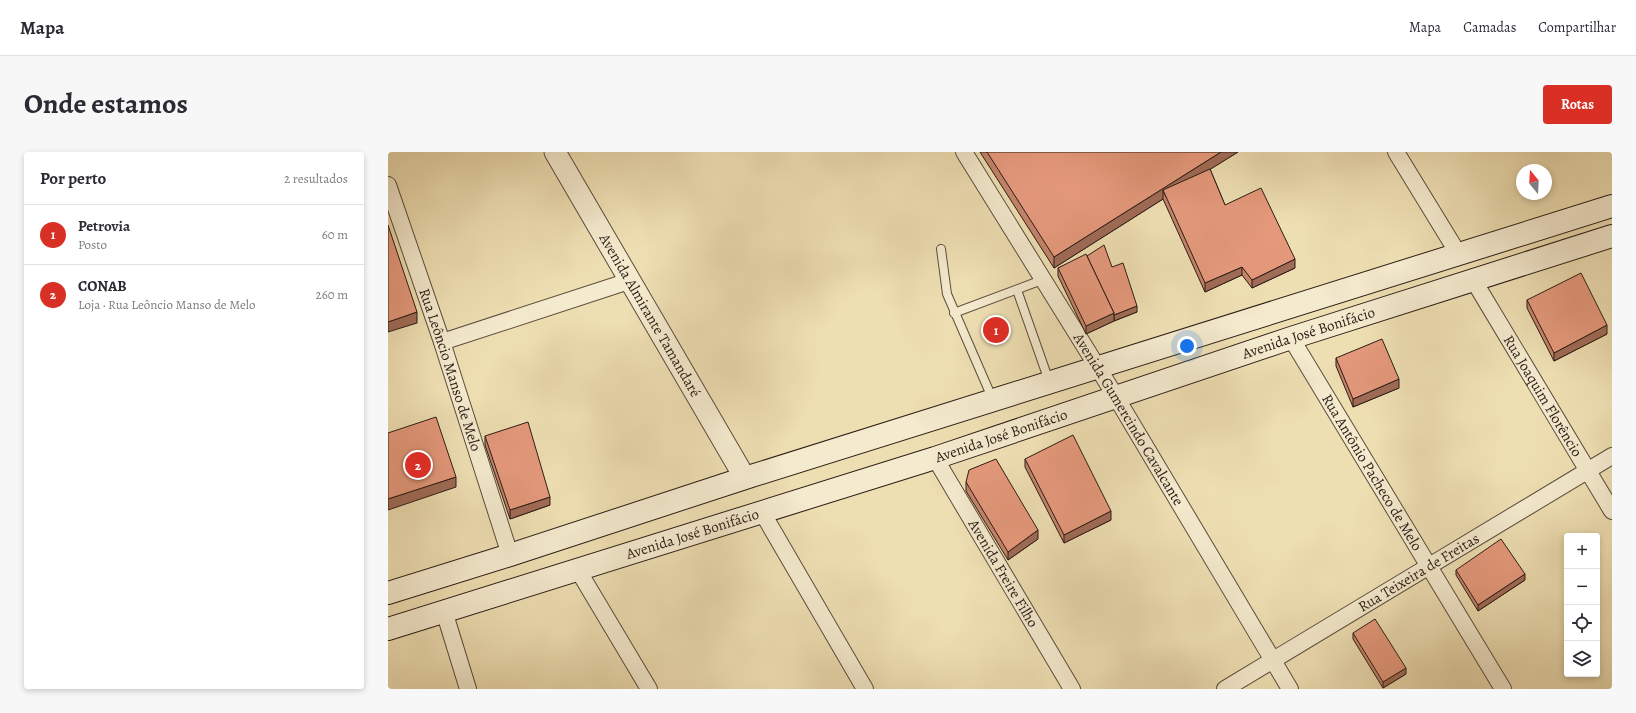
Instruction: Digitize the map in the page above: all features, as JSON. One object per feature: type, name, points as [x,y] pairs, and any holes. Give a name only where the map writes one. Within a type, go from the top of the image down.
[{"type":"main road","name":"Avenida José Bonifácio","points":[[388,592],[510,555],[745,478],[1612,206]]},
{"type":"main road","name":"Avenida José Bonifácio","points":[[388,630],[444,611],[935,458],[1292,338],[1612,236]]},
{"type":"street","name":"Avenida Almirante Tamandaré","points":[[555,152],[745,478]]},
{"type":"street","name":"Avenida Gumercindo Cavalcante","points":[[964,152],[1042,280],[1116,397],[1290,689]]},
{"type":"street","points":[[1396,152],[1459,255]]},
{"type":"street","name":"Rua Leôncio Manso de Melo","points":[[388,185],[442,342],[510,555]]},
{"type":"street","name":"Rua Joaquim Florêncio","points":[[1474,280],[1589,470],[1612,511]]},
{"type":"street","points":[[442,342],[629,281]]},
{"type":"street","name":"Rua Antônio Pacheco de Melo","points":[[1292,338],[1428,567],[1503,689]]},
{"type":"street","name":"Rua Teixeira de Freitas","points":[[1225,689],[1612,456]]},
{"type":"street","name":"Avenida Freire Filho","points":[[935,458],[1072,689]]},
{"type":"street","points":[[762,512],[865,689]]},
{"type":"street","points":[[578,570],[649,689]]},
{"type":"street","points":[[444,611],[468,689]]},
{"type":"lane","points":[[941,248],[947,294],[993,401]]},
{"type":"lane","points":[[954,313],[979,302],[1042,280]]},
{"type":"lane","points":[[1016,290],[1050,383]]},
{"type":"building","points":[[987,152],[1221,152],[1054,257]]},
{"type":"building","points":[[1210,169],[1225,205],[1261,188],[1295,259],[1252,280],[1242,267],[1205,283],[1163,190]]},
{"type":"building","points":[[388,225],[417,312],[388,322]]},
{"type":"building","points":[[1104,245],[1112,267],[1123,263],[1137,306],[1114,315],[1087,256]]},
{"type":"building","points":[[1086,254],[1114,313],[1086,326],[1058,268]]},
{"type":"building","points":[[1581,273],[1607,325],[1554,353],[1527,300]]},
{"type":"building","points":[[1382,339],[1399,379],[1353,399],[1336,358]]},
{"type":"building","points":[[436,417],[456,477],[388,499],[388,433]]},
{"type":"building","points":[[528,422],[550,497],[510,510],[485,436]]},
{"type":"building","points":[[1073,435],[1111,511],[1064,535],[1025,459]]},
{"type":"building","points":[[996,459],[1038,530],[1008,552],[966,482],[969,470]]},
{"type":"building","points":[[1501,539],[1525,574],[1478,605],[1456,570]]},
{"type":"building","points":[[1375,619],[1406,668],[1383,682],[1353,633]]},
{"type":"place","name":"Petrovia","points":[[996,330]]},
{"type":"place","name":"CONAB","points":[[418,465]]}]
